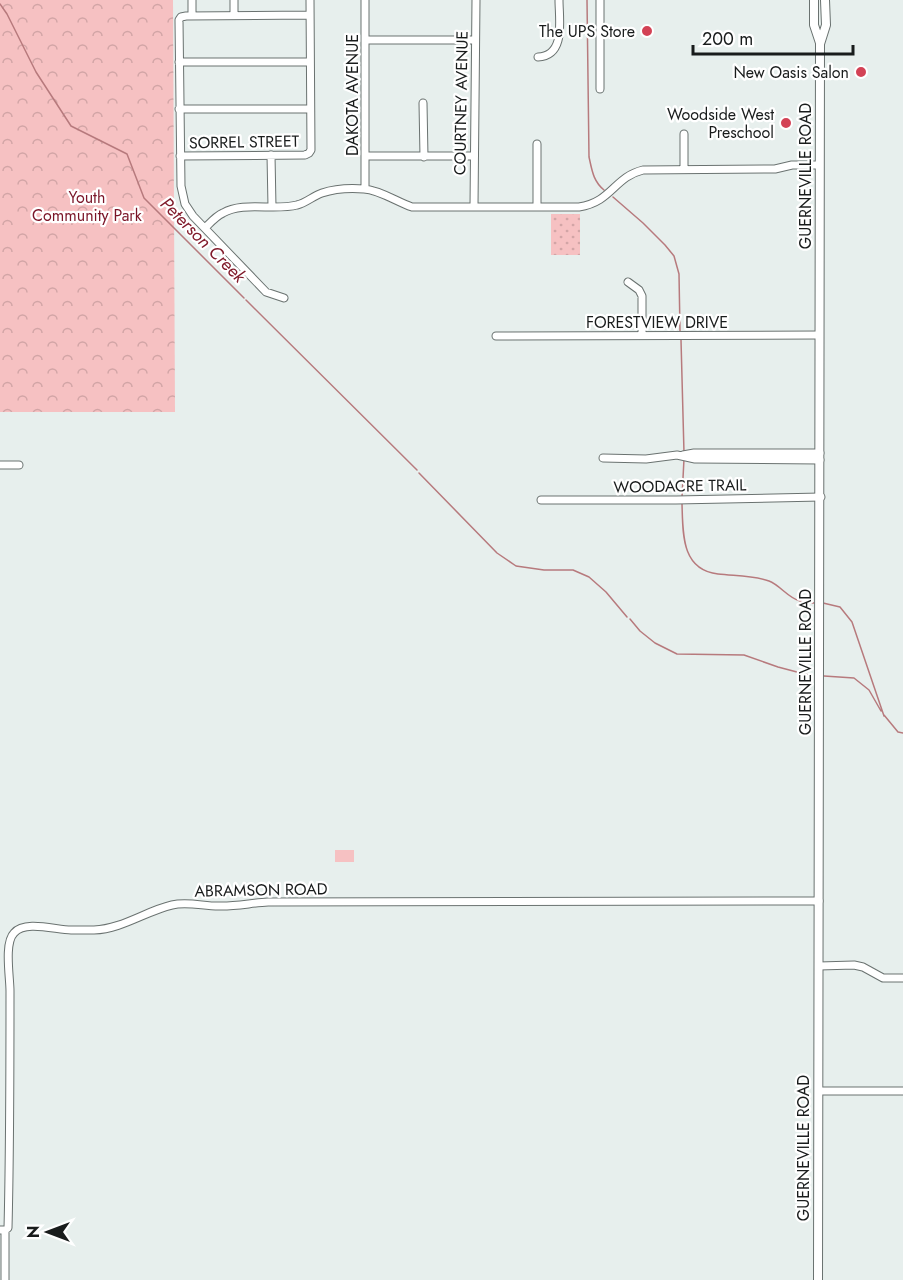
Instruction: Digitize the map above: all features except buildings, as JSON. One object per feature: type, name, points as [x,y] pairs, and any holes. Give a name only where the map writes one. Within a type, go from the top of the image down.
[{"type":"main road","name":"GUERNEVILLE ROAD","points":[[814,0],[814,25],[820,44]]},
{"type":"main road","name":"GUERNEVILLE ROAD","points":[[818,1280],[819,165],[820,44],[826,25],[825,0]]},
{"type":"street","points":[[192,0],[192,16]]},
{"type":"street","points":[[234,0],[234,15]]},
{"type":"street","points":[[179,109],[310,109],[310,0]]},
{"type":"street","name":"DAKOTA AVENUE","points":[[365,0],[366,189]]},
{"type":"street","name":"COURTNEY AVENUE","points":[[474,206],[476,0]]},
{"type":"street","points":[[538,57],[547,56],[557,47],[559,0]]},
{"type":"street","points":[[600,0],[600,89]]},
{"type":"street","points":[[284,298],[266,292],[193,216],[185,204],[180,186],[179,20],[181,17],[192,16],[310,15]]},
{"type":"street","points":[[365,40],[475,40]]},
{"type":"street","points":[[179,62],[310,62]]},
{"type":"street","points":[[423,103],[423,157]]},
{"type":"street","name":"SORREL STREET","points":[[180,156],[308,154],[310,150],[310,109]]},
{"type":"street","points":[[684,134],[684,169]]},
{"type":"street","points":[[537,144],[537,207]]},
{"type":"street","points":[[272,155],[272,207]]},
{"type":"street","points":[[366,156],[474,156]]},
{"type":"street","points":[[205,228],[227,211],[241,208],[299,205],[323,193],[366,189],[412,207],[579,207],[604,198],[625,177],[650,169],[775,169],[792,165],[819,165]]},
{"type":"street","points":[[628,282],[639,290],[642,296],[642,335]]},
{"type":"street","name":"FORESTVIEW DRIVE","points":[[496,336],[819,335]]},
{"type":"street","points":[[603,458],[646,459],[694,453],[820,457]]},
{"type":"street","points":[[0,465],[20,465]]},
{"type":"street","name":"WOODACRE TRAIL","points":[[541,500],[820,497]]},
{"type":"street","name":"ABRAMSON ROAD","points":[[2,1230],[8,1228],[10,1148],[9,949],[14,933],[20,928],[31,926],[71,930],[98,929],[121,924],[175,904],[221,907],[284,902],[819,902]]},
{"type":"street","points":[[819,966],[854,965],[863,967],[883,978],[903,978]]},
{"type":"street","points":[[819,1091],[903,1092]]},
{"type":"street","points":[[2,1230],[5,1280]]},
{"type":"green space","name":"Youth Community Park","points":[[0,0],[173,0],[175,412],[0,412]]},
{"type":"green space","points":[[551,214],[580,214],[580,255],[551,255]]},
{"type":"green space","points":[[335,850],[354,850],[354,862],[335,862]]},
{"type":"waterway","points":[[587,0],[589,157],[595,179],[604,190]]},
{"type":"waterway","name":"Peterson Creek","points":[[0,4],[36,72],[71,126],[127,154],[144,198],[244,298]]},
{"type":"waterway","points":[[613,197],[643,223],[674,256],[679,274],[680,331]]},
{"type":"waterway","name":"Peterson Creek","points":[[246,300],[417,470]]},
{"type":"waterway","points":[[681,340],[684,453]]},
{"type":"waterway","points":[[682,497],[684,459]]},
{"type":"waterway","name":"Peterson Creek","points":[[419,473],[497,553],[516,566],[544,570],[573,570],[589,577],[606,592],[627,617]]},
{"type":"waterway","points":[[682,504],[686,548],[697,565],[706,571],[718,574],[763,579],[777,585],[796,599],[805,603],[814,603]]},
{"type":"waterway","points":[[823,603],[840,607],[852,622],[884,716]]},
{"type":"waterway","name":"Peterson Creek","points":[[630,619],[655,643],[677,654],[744,655],[812,676]]},
{"type":"waterway","name":"Peterson Creek","points":[[824,676],[854,678],[869,690],[881,711]]},
{"type":"waterway","name":"Peterson Creek","points":[[884,715],[898,732],[903,733]]},
{"type":"place","name":"The UPS Store","points":[[647,31]]},
{"type":"place","name":"New Oasis Salon","points":[[861,72]]},
{"type":"place","name":"Woodside West Preschool","points":[[786,123]]}]
